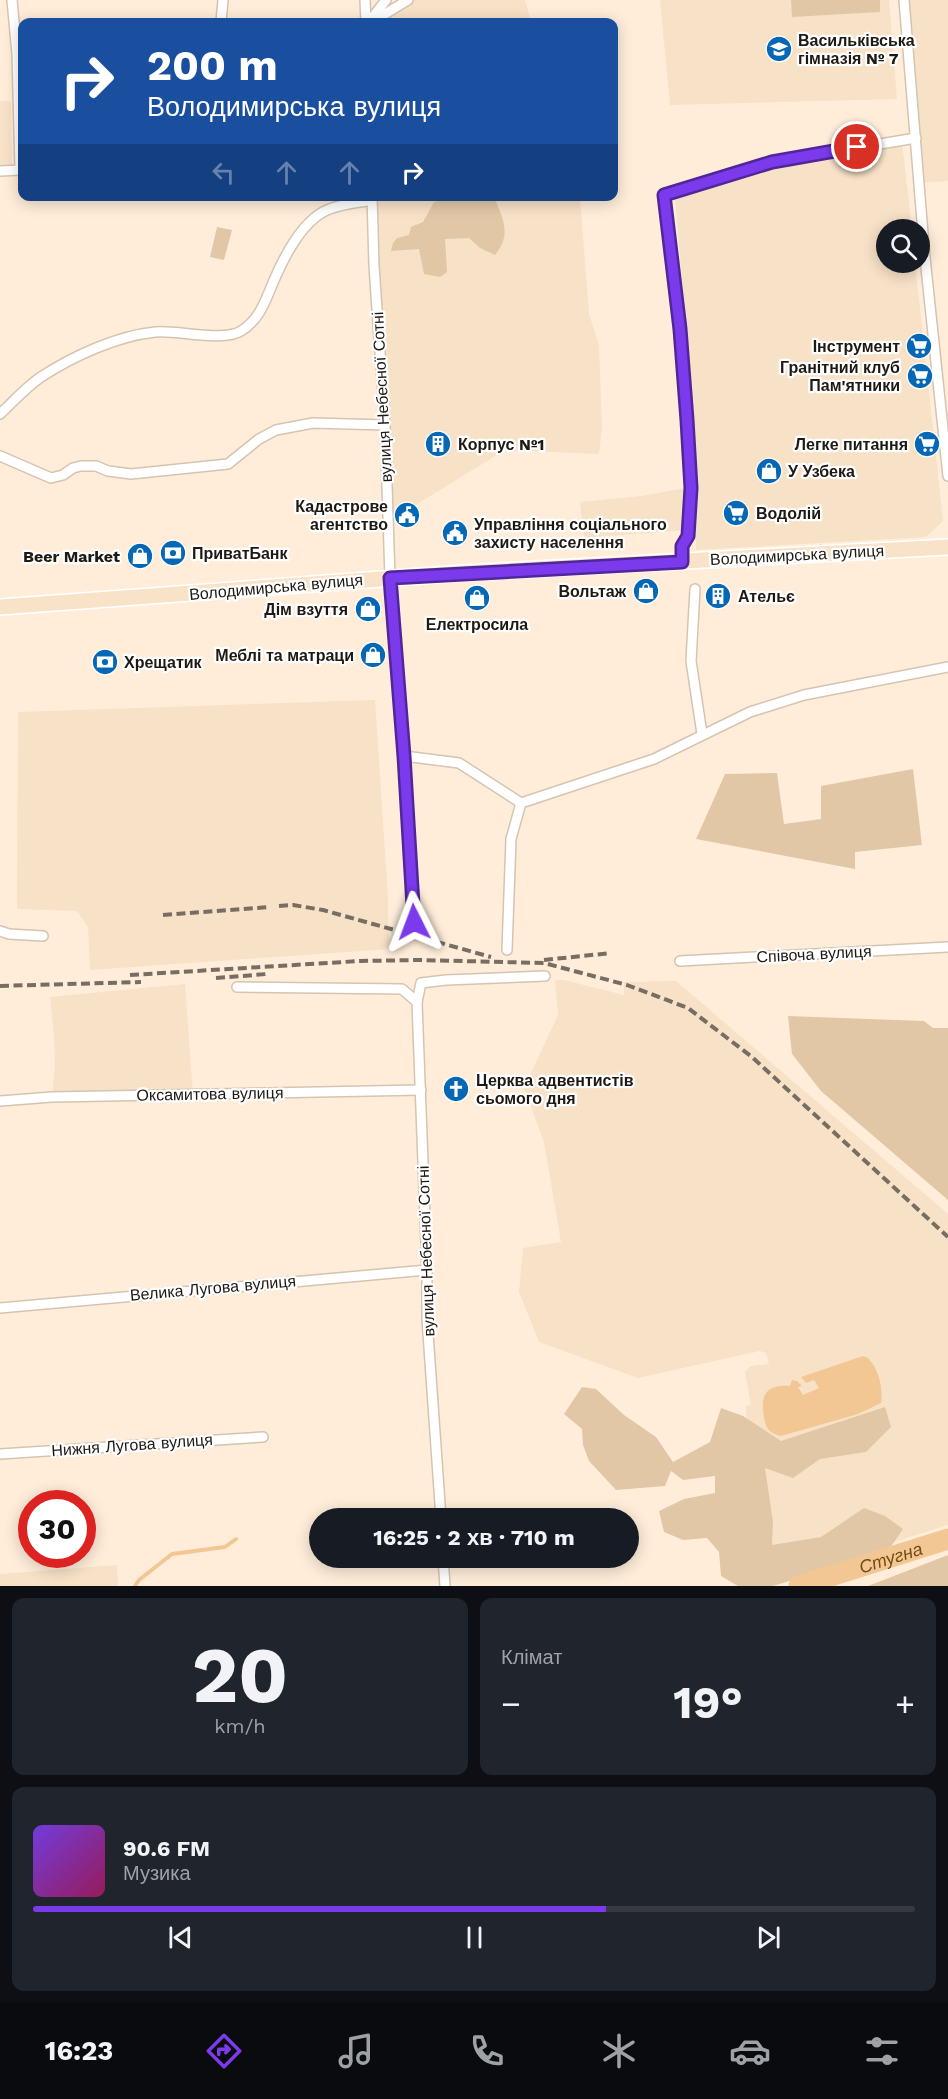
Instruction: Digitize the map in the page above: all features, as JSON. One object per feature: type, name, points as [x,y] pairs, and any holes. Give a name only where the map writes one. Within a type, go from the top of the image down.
[{"type":"main road","name":"Володимирська вулиця","points":[[0,607],[390,578],[948,547]]},
{"type":"street","points":[[12,0],[18,83]]},
{"type":"street","points":[[221,18],[223,0]]},
{"type":"street","points":[[365,0],[368,18]]},
{"type":"street","points":[[372,18],[386,0]]},
{"type":"street","points":[[376,18],[408,0]]},
{"type":"street","points":[[904,0],[925,258],[948,476]]},
{"type":"street","points":[[682,562],[682,546],[688,536],[691,488],[680,329],[664,195],[772,162],[916,138]]},
{"type":"street","points":[[0,171],[18,170]]},
{"type":"street","points":[[0,414],[39,379],[73,358],[103,346],[156,332],[227,336],[240,332],[262,310],[292,245],[311,222],[324,211],[361,201]]},
{"type":"street","name":"вулиця Небесної Сотні","points":[[372,201],[374,267],[385,425],[390,578],[414,922]]},
{"type":"street","points":[[0,456],[51,478],[81,466],[96,466],[108,471],[131,474],[228,464],[259,439],[276,430],[313,423],[385,425]]},
{"type":"street","points":[[695,589],[691,661],[702,734]]},
{"type":"street","points":[[521,803],[654,759],[750,712],[804,695],[948,667]]},
{"type":"street","points":[[404,756],[459,763],[521,803]]},
{"type":"street","points":[[507,950],[511,840],[521,803]]},
{"type":"street","points":[[0,931],[9,934],[43,936]]},
{"type":"street","name":"Співоча вулиця","points":[[680,961],[948,947]]},
{"type":"street","name":"вулиця Небесної Сотні","points":[[440,1508],[427,1319],[417,1002],[421,983],[545,976]]},
{"type":"street","points":[[237,987],[402,990],[417,1002]]},
{"type":"street","name":"Оксамитова вулиця","points":[[0,1101],[52,1097],[421,1090]]},
{"type":"street","name":"Велика Лугова вулиця","points":[[0,1308],[427,1270]]},
{"type":"street","name":"Нижня Лугова вулиця","points":[[0,1454],[264,1437]]},
{"type":"street","points":[[444,1568],[445,1586]]},
{"type":"shaded area","points":[[408,0],[525,0],[530,18],[379,18]]},
{"type":"shaded area","name":"Васильківська гімназія № 7","points":[[660,0],[889,0],[897,99],[670,105]]},
{"type":"shaded area","points":[[791,0],[880,0],[880,12],[792,17]]},
{"type":"shaded area","points":[[904,0],[948,0],[948,181],[920,183]]},
{"type":"shaded area","points":[[0,101],[11,101],[12,167],[0,167]]},
{"type":"shaded area","points":[[902,142],[911,219],[876,219],[876,273],[916,273],[943,521],[926,537],[696,550],[691,387],[675,197],[768,166]]},
{"type":"shaded area","points":[[372,201],[580,201],[589,314],[599,345],[602,427],[599,454],[505,450],[409,509],[387,511]]},
{"type":"shaded area","points":[[496,201],[503,219],[505,233],[495,255],[480,248],[469,238],[445,239],[447,272],[440,277],[424,274],[419,249],[391,251],[397,238],[409,235],[411,227],[423,222],[434,202]]},
{"type":"shaded area","points":[[217,227],[232,230],[224,260],[210,257]]},
{"type":"shaded area","points":[[685,488],[685,530],[584,538],[580,502],[642,496]]},
{"type":"shaded area","points":[[375,700],[388,898],[389,949],[90,970],[88,927],[77,911],[17,909],[18,712]]},
{"type":"shaded area","points":[[913,769],[922,845],[855,852],[855,869],[696,839],[725,774],[777,773],[784,824],[821,819],[821,786]]},
{"type":"shaded area","points":[[555,980],[564,980],[624,995],[624,982],[676,981],[948,1214],[948,1525],[765,1582],[748,1451],[746,1406],[751,1405],[745,1372],[751,1366],[769,1364],[766,1353],[760,1351],[638,1378],[539,1342],[519,1292],[523,1248],[561,1242],[544,1142],[524,1088],[558,1015]]},
{"type":"shaded area","points":[[185,984],[193,1095],[52,1097],[55,1066],[50,997]]},
{"type":"shaded area","points":[[788,1016],[924,1021],[933,1028],[948,1028],[948,1200],[821,1091],[792,1054]]},
{"type":"shaded area","points":[[863,1356],[868,1358],[877,1373],[881,1385],[881,1403],[858,1414],[781,1436],[769,1430],[764,1419],[763,1403],[769,1390],[777,1386],[790,1386],[792,1380],[802,1386],[798,1387],[803,1395],[819,1388],[814,1380],[806,1383],[801,1377]]},
{"type":"shaded area","points":[[582,1387],[596,1389],[624,1415],[656,1437],[673,1462],[710,1442],[721,1408],[743,1416],[781,1441],[885,1407],[891,1427],[866,1452],[820,1459],[793,1478],[765,1468],[773,1522],[772,1545],[821,1537],[864,1508],[885,1516],[903,1529],[888,1551],[773,1586],[738,1586],[721,1576],[719,1552],[707,1538],[683,1540],[664,1532],[659,1511],[684,1499],[715,1493],[715,1476],[683,1480],[671,1471],[665,1486],[616,1490],[589,1461],[583,1445],[582,1429],[564,1414]]},
{"type":"shaded area","points":[[948,1555],[948,1586],[868,1586]]},
{"type":"shaded area","points":[[117,1565],[118,1586],[0,1586],[0,1574]]},
{"type":"waterway","points":[[135,1586],[139,1580],[172,1554],[225,1547],[236,1539]]},
{"type":"waterway","name":"Стугна","points":[[799,1586],[948,1539]]},
{"type":"railway","points":[[279,906],[293,905],[323,910],[491,957]]},
{"type":"railway","points":[[163,915],[270,907]]},
{"type":"railway","points":[[544,960],[611,953]]},
{"type":"railway","points":[[130,975],[360,961],[419,960],[544,963],[627,985],[688,1008],[752,1057],[948,1237]]},
{"type":"railway","points":[[216,978],[267,974]]},
{"type":"railway","points":[[0,986],[141,982]]},
{"type":"place","name":"Васильківська гімназія № 7","points":[[779,49]]},
{"type":"place","name":"Інструмент","points":[[919,346]]},
{"type":"place","name":"Гранітний клуб Пам'ятники","points":[[920,376]]},
{"type":"place","name":"Корпус №1","points":[[438,444]]},
{"type":"place","name":"Легке питання","points":[[927,444]]},
{"type":"place","name":"У Узбека","points":[[769,471]]},
{"type":"place","name":"Водолій","points":[[736,513]]},
{"type":"place","name":"Кадастрове агентство","points":[[407,515]]},
{"type":"place","name":"Управління соціального захисту населення","points":[[455,533]]},
{"type":"place","name":"ПриватБанк","points":[[173,553]]},
{"type":"place","name":"Beer Market","points":[[140,556]]},
{"type":"place","name":"Вольтаж","points":[[646,591]]},
{"type":"place","name":"Ательє","points":[[718,596]]},
{"type":"place","name":"Електросила","points":[[477,598]]},
{"type":"place","name":"Дім взуття","points":[[368,609]]},
{"type":"place","name":"Меблі та матраци","points":[[373,655]]},
{"type":"place","name":"Хрещатик","points":[[105,662]]},
{"type":"place","name":"Церква адвентистів сьомого дня","points":[[456,1089]]},
{"type":"route","points":[[414,922],[390,578],[682,562],[682,546],[688,536],[691,488],[680,329],[664,195],[772,162],[857,147]]}]
